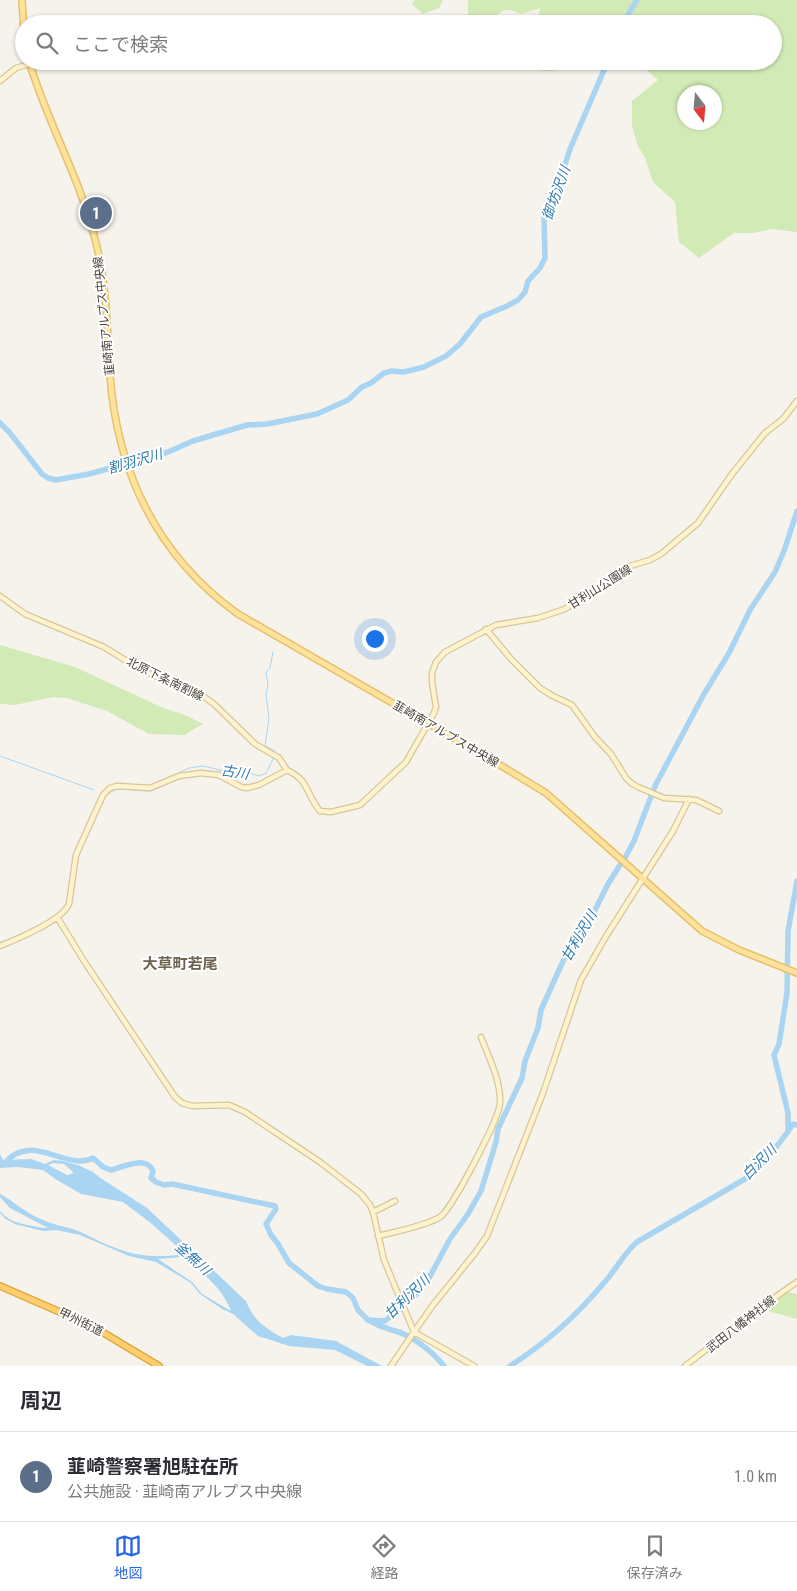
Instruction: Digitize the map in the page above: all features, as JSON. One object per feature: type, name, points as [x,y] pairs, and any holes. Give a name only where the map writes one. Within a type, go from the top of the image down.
[{"type":"highway","name":"甲州街道","points":[[0,1286],[92,1326],[159,1366]]},
{"type":"main road","points":[[22,0],[23,15]]},
{"type":"main road","name":"韮崎南アルプス中央線","points":[[33,70],[87,210],[96,239],[103,281],[114,410],[127,464],[139,497],[159,532],[184,565],[214,595],[256,626],[428,723],[546,793],[702,931],[739,950],[794,972]]},
{"type":"street","points":[[0,81],[15,69]]},
{"type":"street","name":"甘利山公園線","points":[[287,770],[302,779],[320,811],[331,812],[360,805],[406,762],[436,710],[432,677],[436,662],[445,652],[496,625],[538,618],[565,609],[630,566],[650,560],[661,554],[698,523],[732,474],[766,433],[783,419],[797,401]]},
{"type":"street","name":"北原下条南割線","points":[[0,596],[25,614],[104,648],[143,671],[200,694],[214,704],[255,744],[279,758],[287,770]]},
{"type":"street","points":[[486,629],[511,659],[540,688],[568,702],[575,708],[595,737],[611,754],[626,778],[638,787],[664,798],[689,799],[704,803],[719,811]]},
{"type":"street","points":[[0,946],[58,918],[68,907],[72,873],[82,838],[103,795],[110,788],[117,786],[150,788],[188,774],[201,773],[219,775],[241,787],[247,788],[259,785],[287,770]]},
{"type":"street","points":[[391,1366],[433,1305],[487,1236],[543,1093],[581,980],[677,825],[689,799]]},
{"type":"street","points":[[58,918],[84,961],[175,1097],[182,1103],[192,1106],[229,1105],[245,1112],[326,1167],[360,1194],[370,1206],[384,1260],[413,1334],[474,1366]]},
{"type":"street","points":[[378,1236],[431,1221],[444,1214],[481,1151],[498,1111],[500,1100],[496,1077],[481,1038]]},
{"type":"street","points":[[372,1212],[395,1202]]},
{"type":"street","name":"武田八幡神社線","points":[[685,1366],[739,1326],[762,1305],[797,1282]]},
{"type":"green space","points":[[414,0],[443,0],[439,8],[423,14],[412,4]]},
{"type":"green space","points":[[468,0],[797,0],[797,232],[771,229],[754,233],[734,233],[699,258],[679,242],[675,202],[653,182],[632,126],[632,101],[658,80],[646,70],[782,70],[782,15],[539,15],[540,8],[521,14],[506,10],[496,15],[468,15]]},
{"type":"green space","points":[[0,645],[75,667],[163,708],[185,715],[203,724],[184,735],[149,734],[107,711],[67,698],[53,697],[15,705],[2,704],[0,703]]},
{"type":"green space","points":[[788,1292],[797,1294],[797,1319],[758,1308],[771,1298]]},
{"type":"water","name":"釜無川","points":[[0,1154],[3,1160],[31,1159],[45,1164],[54,1160],[62,1161],[78,1165],[93,1172],[147,1208],[246,1301],[256,1319],[271,1331],[283,1338],[291,1335],[336,1341],[382,1366],[367,1366],[335,1350],[289,1346],[258,1336],[233,1314],[200,1294],[191,1283],[156,1262],[129,1256],[80,1235],[56,1230],[43,1231],[15,1224],[6,1219],[0,1211],[7,1218],[15,1222],[48,1228],[10,1208],[0,1197],[0,1194],[37,1217],[78,1231],[118,1249],[139,1255],[151,1256],[178,1255],[181,1253],[181,1250],[152,1224],[123,1202],[81,1194],[43,1170],[17,1167],[0,1168]],"holes":[[[54,1163],[64,1164],[74,1173],[67,1175],[48,1165]],[[182,1257],[217,1287],[231,1311],[202,1294],[192,1282],[158,1259]]]},
{"type":"waterway","name":"御坊沢川","points":[[628,15],[637,0]]},
{"type":"waterway","name":"御坊沢川","points":[[0,423],[42,474],[56,480],[89,474],[168,452],[193,441],[247,425],[267,424],[317,414],[348,400],[362,387],[384,373],[392,371],[404,372],[424,367],[446,356],[460,344],[481,317],[518,300],[525,292],[528,281],[540,268],[545,258],[544,217],[556,193],[570,149],[604,70]]},
{"type":"waterway","name":"甘利沢川","points":[[626,856],[634,841],[655,786],[704,694],[729,653],[750,610],[775,572],[797,511]]},
{"type":"waterway","name":"古川","points":[[273,652],[270,668],[266,672],[269,718],[265,746],[275,751],[274,753]]},
{"type":"waterway","name":"古川","points":[[0,756],[94,790]]},
{"type":"waterway","name":"古川","points":[[166,779],[189,768],[203,766],[232,773],[242,771],[259,776],[266,773],[274,757]]},
{"type":"waterway","name":"古川","points":[[108,793],[118,789],[149,791],[165,785]]},
{"type":"waterway","name":"甘利沢川","points":[[4,1164],[14,1155],[26,1151],[37,1151],[72,1160],[83,1161],[93,1158],[103,1167],[111,1170],[140,1163],[150,1166],[153,1171],[151,1178],[164,1185],[172,1184],[275,1206],[276,1209],[266,1224],[289,1263],[318,1286],[346,1292],[353,1298],[358,1310],[368,1320],[385,1321],[417,1294],[429,1278],[450,1239],[468,1214],[481,1191],[496,1142],[498,1129],[522,1078],[525,1061],[538,1028],[541,1010],[564,959],[594,912],[620,865]]},
{"type":"waterway","name":"白沢川","points":[[788,1132],[788,1113],[774,1055],[779,1044],[787,993],[788,931],[797,881]]},
{"type":"waterway","name":"白沢川","points":[[510,1366],[536,1348],[571,1319],[603,1284],[637,1242],[745,1179],[759,1167],[793,1124],[797,1125]]},
{"type":"waterway","name":"白沢川","points":[[370,1321],[414,1340],[428,1349],[444,1366]]},
{"type":"place","name":"韮崎警察署旭駐在所","points":[[96,213]]},
{"type":"district","name":"大草町若尾","points":[[180,964]]},
{"type":"water label","name":"割羽沢川","points":[[135,461]]}]
